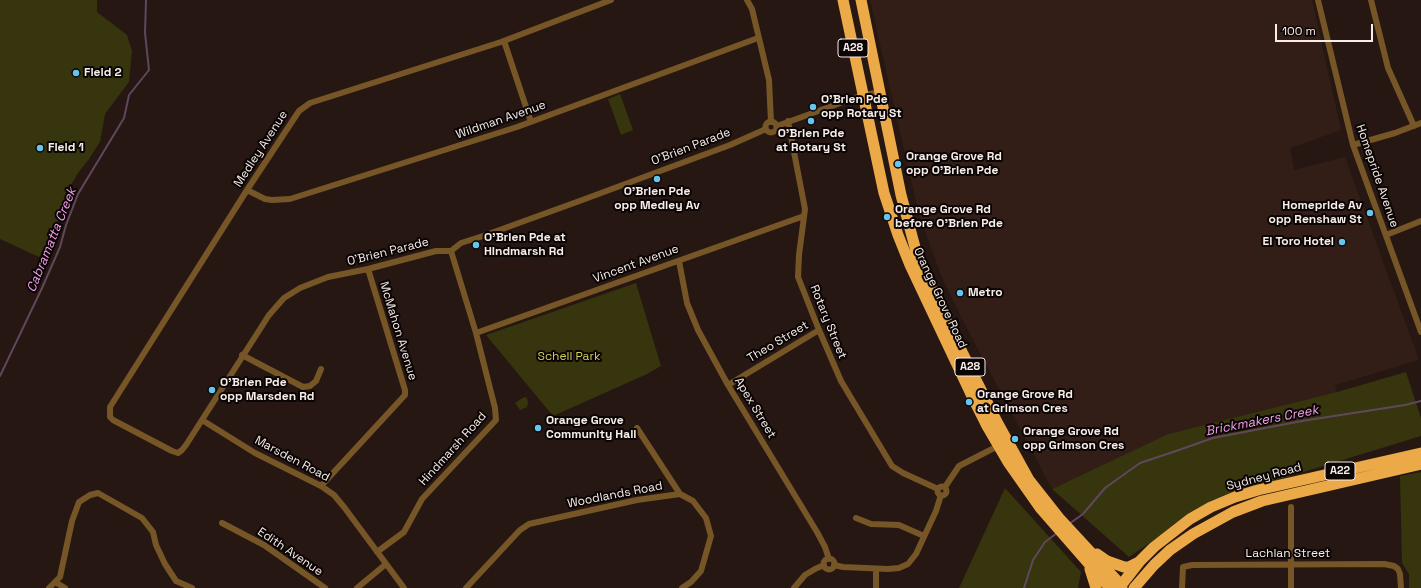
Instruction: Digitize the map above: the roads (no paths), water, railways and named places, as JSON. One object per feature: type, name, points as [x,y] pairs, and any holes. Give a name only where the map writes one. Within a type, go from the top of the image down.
[{"type":"highway","name":"Orange Grove Road","points":[[843,0],[884,194],[898,235],[970,392],[998,446],[1041,509],[1057,521]]},
{"type":"highway","name":"Orange Grove Road","points":[[861,0],[901,195],[916,251],[924,272],[942,312],[1012,450],[1029,480],[1088,563],[1118,587]]},
{"type":"highway","name":"Sydney Road","points":[[1118,587],[1154,547],[1190,519],[1211,507],[1235,497],[1258,490],[1421,453]]},
{"type":"highway","name":"Sydney Road","points":[[1134,588],[1154,565],[1170,550],[1193,534],[1233,512],[1262,501],[1421,464]]},
{"type":"highway","name":"Orange Grove Road","points":[[1068,534],[1082,543],[1118,587]]},
{"type":"highway","points":[[1082,543],[1107,561],[1118,566],[1129,567],[1140,561]]},
{"type":"highway","name":"A28","points":[[1088,563],[1096,588]]},
{"type":"street","name":"Medley Avenue","points":[[175,453],[113,420],[109,414],[110,407],[291,121],[299,111],[310,104],[504,41],[610,0]]},
{"type":"street","points":[[747,0],[752,10],[769,80],[771,122]]},
{"type":"street","name":"Homepride Avenue","points":[[1318,0],[1353,145],[1421,332]]},
{"type":"street","points":[[1371,0],[1388,68],[1414,126]]},
{"type":"street","name":"Wildman Avenue","points":[[247,190],[265,199],[290,199],[531,122],[758,38]]},
{"type":"street","points":[[504,41],[531,122]]},
{"type":"street","points":[[771,122],[766,124],[766,130],[772,133],[777,129],[777,126],[788,121],[863,95],[879,92]]},
{"type":"street","name":"Rotary Street","points":[[788,121],[805,209],[798,277],[819,330],[841,381],[892,466],[903,473],[941,490]]},
{"type":"street","points":[[771,122],[777,126]]},
{"type":"street","points":[[1353,145],[1421,123]]},
{"type":"street","name":"O'Brien Parade","points":[[175,453],[182,450],[269,314],[292,292],[328,277],[368,269],[436,251],[450,251],[461,243],[585,199],[766,130]]},
{"type":"street","name":"Vincent Avenue","points":[[476,333],[804,216]]},
{"type":"street","points":[[1386,235],[1421,221]]},
{"type":"street","name":"Hindmarsh Road","points":[[378,552],[404,532],[422,499],[496,420],[495,408],[476,333],[450,251]]},
{"type":"street","name":"Apex Street","points":[[679,261],[688,303],[698,330],[728,384],[820,537],[829,559]]},
{"type":"street","name":"McMahon Avenue","points":[[320,486],[405,395],[405,390],[368,269]]},
{"type":"street","name":"Theo Street","points":[[728,384],[819,330]]},
{"type":"street","points":[[242,356],[303,387],[310,386],[316,381],[321,369]]},
{"type":"street","name":"Marsden Road","points":[[202,420],[255,453],[320,486],[338,500],[404,588]]},
{"type":"street","points":[[637,428],[680,494]]},
{"type":"street","points":[[834,565],[843,567],[895,569],[908,564],[913,559],[936,510],[941,490],[959,466],[998,446]]},
{"type":"street","points":[[49,588],[60,577],[72,521],[79,502],[90,495],[98,494],[142,518],[153,532],[156,545],[165,564],[176,581],[192,588]]},
{"type":"street","name":"Woodlands Road","points":[[466,588],[520,530],[529,524],[637,500],[680,494],[693,501],[706,518],[711,536],[701,571],[692,582],[682,588]]},
{"type":"street","points":[[1291,507],[1291,588]]},
{"type":"street","points":[[856,518],[871,524],[899,525],[924,536]]},
{"type":"street","name":"Edith Avenue","points":[[222,523],[264,545],[325,588]]},
{"type":"street","points":[[794,588],[805,575],[824,565],[825,561],[829,559],[833,560],[834,565]]},
{"type":"street","points":[[357,588],[386,564]]},
{"type":"street","name":"Lachlan Street","points":[[1182,588],[1183,566],[1384,564],[1394,566],[1400,574],[1401,588]]},
{"type":"street","points":[[824,565],[829,570],[832,569],[834,565]]},
{"type":"street","points":[[876,569],[876,588]]},
{"type":"street","points":[[55,582],[65,588]]},
{"type":"waterway","name":"Cabramatta Creek","points":[[0,376],[60,247],[66,225],[78,194],[124,118],[129,95],[149,70],[145,33],[146,0]]},
{"type":"waterway","name":"Brickmakers Creek","points":[[1069,524],[1083,514],[1105,488],[1140,463],[1213,438],[1421,401]]},
{"type":"waterway","name":"Brickmakers Creek","points":[[1024,588],[1033,560],[1045,542],[1057,533]]},
{"type":"place","name":"Field 2","points":[[76,73]]},
{"type":"place","name":"O'Brien Pde opp Rotary St","points":[[813,107]]},
{"type":"place","name":"O'Brien Pde at Rotary St","points":[[811,121]]},
{"type":"place","name":"Field 1","points":[[40,148]]},
{"type":"place","name":"Orange Grove Rd opp O'Brien Pde","points":[[898,164]]},
{"type":"place","name":"O'Brien Pde opp Medley Av","points":[[657,179]]},
{"type":"place","name":"Homepride Av opp Renshaw St","points":[[1370,213]]},
{"type":"place","name":"Orange Grove Rd before O'Brien Pde","points":[[887,217]]},
{"type":"place","name":"El Toro Hotel","points":[[1342,242]]},
{"type":"place","name":"O'Brien Pde at Hindmarsh Rd","points":[[476,245]]},
{"type":"place","name":"Metro","points":[[960,293]]},
{"type":"place","name":"O'Brien Pde opp Marsden Rd","points":[[212,390]]},
{"type":"place","name":"Orange Grove Rd at Grimson Cres","points":[[969,402]]},
{"type":"place","name":"Orange Grove Community Hall","points":[[538,428]]},
{"type":"place","name":"Orange Grove Rd opp Grimson Cres","points":[[1015,439]]},
{"type":"park label","name":"Schell Park","points":[[569,357]]}]
